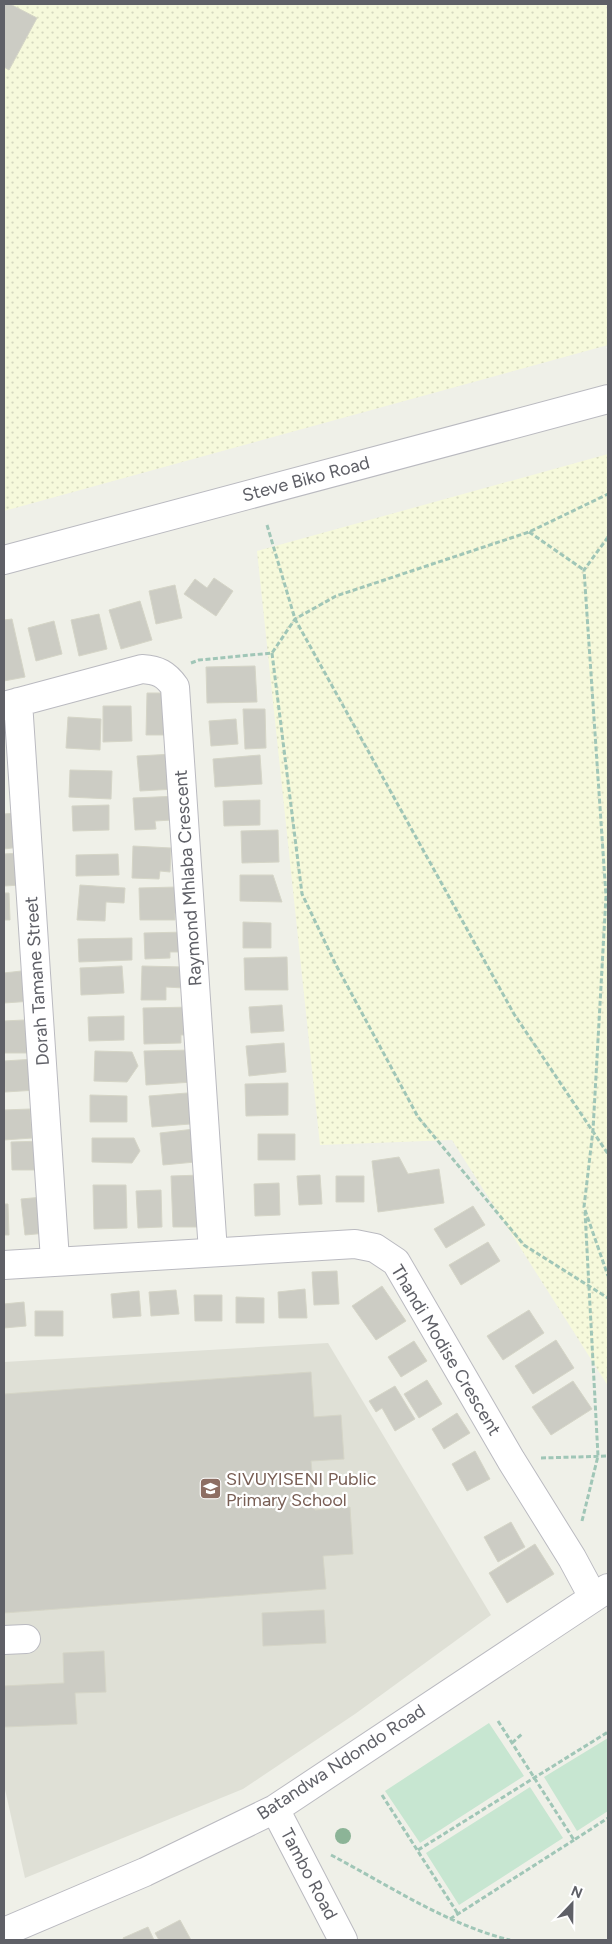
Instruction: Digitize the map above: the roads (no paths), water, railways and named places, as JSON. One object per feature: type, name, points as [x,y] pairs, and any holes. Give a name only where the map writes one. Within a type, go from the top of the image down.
[{"type":"street","name":"Steve Biko Road","points":[[4,560],[608,399]]},
{"type":"street","name":"Raymond Mhlaba Crescent","points":[[11,704],[142,669],[162,672],[175,687],[213,1252]]},
{"type":"street","name":"Dorah Tamane Street","points":[[11,704],[54,1260]]},
{"type":"street","name":"Thandi Modise Crescent","points":[[4,1265],[54,1260],[355,1244],[375,1248],[396,1262],[511,1460],[572,1558],[601,1593]]},
{"type":"street","name":"Batandwa Ndondo Road","points":[[4,1932],[145,1872],[275,1808],[601,1593]]},
{"type":"street","name":"Tambo Road","points":[[275,1808],[343,1940]]},
{"type":"place","name":"SIVUYISENI Public Primary School","points":[[210,1489]]}]
